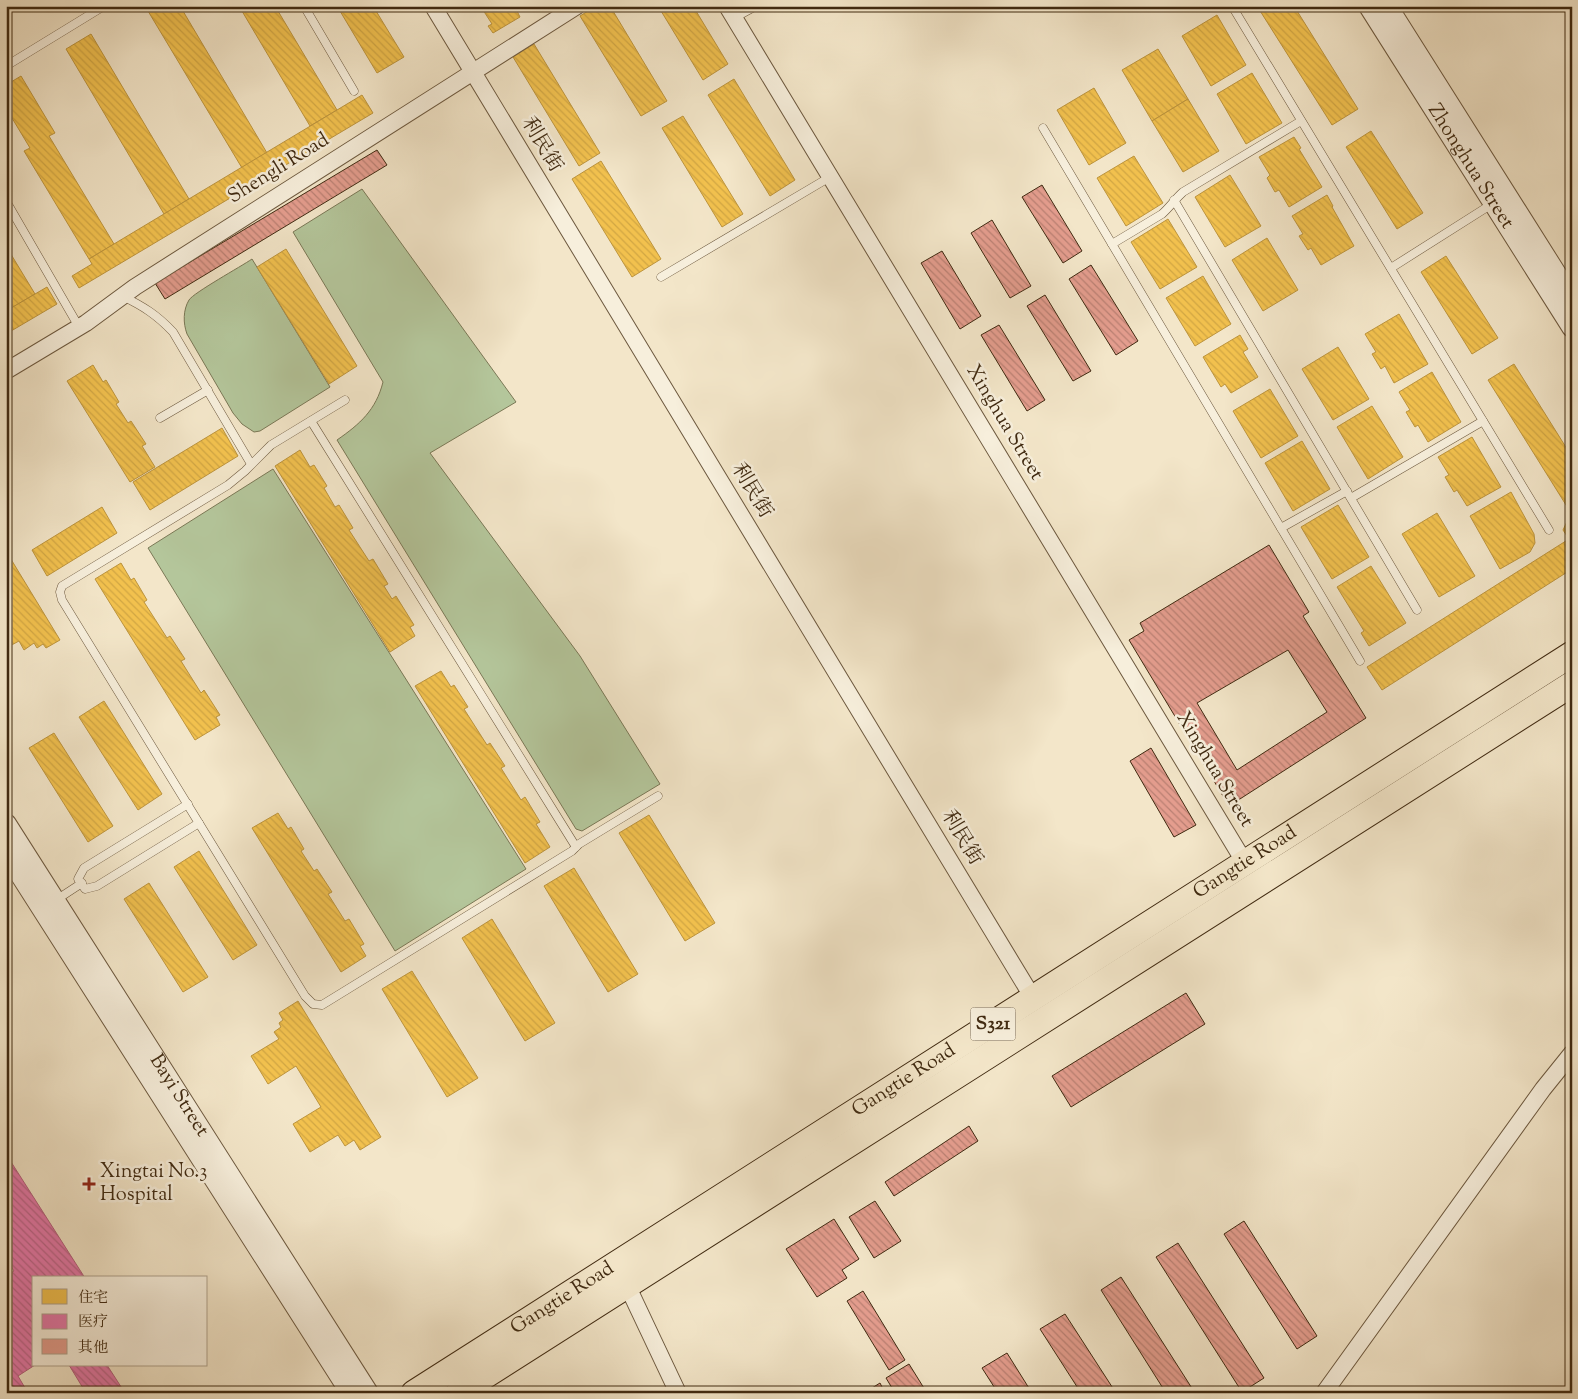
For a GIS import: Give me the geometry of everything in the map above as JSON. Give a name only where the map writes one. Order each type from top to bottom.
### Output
[{"type":"main road","name":"Gangtie Road","points":[[414,1393],[1572,654]]},
{"type":"main road","name":"Gangtie Road","points":[[458,1393],[1572,684]]},
{"type":"street","name":"利民街","points":[[433,6],[1033,998]]},
{"type":"street","name":"Shengli Road","points":[[6,371],[80,327],[134,287],[577,6]]},
{"type":"street","name":"Zhonghua Street","points":[[1369,6],[1572,327]]},
{"type":"street","name":"Zhonghua Street","points":[[1387,6],[1572,299]]},
{"type":"street","name":"Xinghua Street","points":[[731,12],[1245,863]]},
{"type":"street","name":"Bayi Street","points":[[6,824],[368,1393]]},
{"type":"street","name":"Bayi Street","points":[[6,852],[351,1393]]},
{"type":"street","points":[[1324,1393],[1543,1089],[1572,1053]]},
{"type":"street","points":[[628,1285],[678,1393]]},
{"type":"lane","points":[[6,66],[104,6]]},
{"type":"lane","points":[[304,6],[354,91]]},
{"type":"lane","points":[[731,12],[756,6]]},
{"type":"lane","points":[[1232,6],[1549,530]]},
{"type":"lane","points":[[1112,244],[1162,214],[1183,192],[1301,121]]},
{"type":"lane","points":[[1043,128],[1360,660]]},
{"type":"lane","points":[[661,277],[830,177]]},
{"type":"lane","points":[[1174,200],[1417,610]]},
{"type":"lane","points":[[6,201],[80,327]]},
{"type":"lane","points":[[1391,268],[1494,203]]},
{"type":"lane","points":[[122,296],[144,306],[161,319],[173,332],[252,464]]},
{"type":"lane","points":[[160,418],[208,390]]},
{"type":"lane","points":[[346,400],[271,445],[228,485],[62,586],[60,592],[62,600],[305,996],[313,1004],[322,1005],[658,796]]},
{"type":"lane","points":[[311,421],[576,847]]},
{"type":"lane","points":[[1281,528],[1349,495],[1483,421]]},
{"type":"lane","points":[[188,804],[84,868],[78,878],[85,889],[97,886],[199,823]]},
{"type":"lane","points":[[55,900],[82,883]]},
{"type":"green space","points":[[362,189],[516,402],[430,453],[580,656],[660,784],[582,831],[576,829],[337,440],[366,416],[376,401],[383,382],[293,232]]},
{"type":"green space","points":[[252,259],[330,387],[260,431],[254,432],[242,424],[233,413],[187,334],[184,321],[186,308],[192,297]]},
{"type":"green space","points":[[273,469],[526,869],[395,951],[148,548]]},
{"type":"building: 住宅","points":[[145,6],[180,6],[267,153],[242,168]]},
{"type":"building: 住宅","points":[[239,6],[275,6],[337,110],[310,126]]},
{"type":"building: 住宅","points":[[337,6],[373,6],[404,57],[377,73]]},
{"type":"building: 住宅","points":[[477,6],[520,6],[516,9],[520,17],[493,33],[488,26],[492,24],[483,10],[480,11]]},
{"type":"building: 住宅","points":[[596,6],[610,6],[667,101],[641,116],[580,16]]},
{"type":"building: 住宅","points":[[658,6],[693,6],[728,64],[703,80]]},
{"type":"building: 住宅","points":[[1257,6],[1294,6],[1358,109],[1332,125]]},
{"type":"building: 住宅","points":[[1217,15],[1246,65],[1211,86],[1182,36]]},
{"type":"building: 住宅","points":[[91,34],[189,199],[164,214],[66,49]]},
{"type":"building: 住宅","points":[[534,44],[600,153],[579,166],[513,57]]},
{"type":"building: 住宅","points":[[1158,49],[1188,99],[1152,121],[1122,70]]},
{"type":"building: 住宅","points":[[1252,73],[1282,123],[1246,144],[1217,94]]},
{"type":"building: 住宅","points":[[21,76],[55,133],[49,136],[114,244],[89,259],[24,151],[30,148],[6,108],[6,85]]},
{"type":"building: 住宅","points":[[734,79],[795,180],[770,196],[708,95]]},
{"type":"building: 住宅","points":[[1094,88],[1126,143],[1089,165],[1057,110]]},
{"type":"building: 住宅","points":[[362,95],[373,113],[79,288],[72,276],[92,264],[89,259]]},
{"type":"building: 住宅","points":[[1188,99],[1219,151],[1183,172],[1152,121]]},
{"type":"building: 住宅","points":[[683,116],[743,214],[722,227],[662,128]]},
{"type":"building: 住宅","points":[[1371,131],[1423,213],[1397,229],[1346,147]]},
{"type":"building: 住宅","points":[[1294,137],[1301,148],[1299,149],[1322,187],[1289,207],[1279,190],[1275,192],[1267,178],[1270,175],[1259,157]]},
{"type":"building: 住宅","points":[[1134,156],[1163,203],[1126,226],[1097,178]]},
{"type":"building: 住宅","points":[[601,161],[661,259],[632,277],[572,179]]},
{"type":"building: 住宅","points":[[1230,175],[1261,226],[1225,247],[1195,197]]},
{"type":"building: 住宅","points":[[1327,195],[1354,246],[1321,265],[1311,248],[1308,250],[1299,236],[1303,234],[1292,216]]},
{"type":"building: 住宅","points":[[1168,219],[1197,267],[1160,289],[1131,242]]},
{"type":"building: 住宅","points":[[1267,238],[1298,290],[1263,311],[1232,260]]},
{"type":"building: 住宅","points":[[6,246],[35,294],[8,310],[6,307]]},
{"type":"building: 住宅","points":[[286,249],[357,366],[329,384],[257,267]]},
{"type":"building: 住宅","points":[[1446,256],[1498,338],[1472,354],[1421,272]]},
{"type":"building: 住宅","points":[[1203,276],[1231,324],[1195,346],[1166,298]]},
{"type":"building: 住宅","points":[[47,287],[57,304],[6,334],[6,311]]},
{"type":"building: 住宅","points":[[1399,314],[1428,364],[1394,383],[1385,366],[1381,369],[1372,354],[1376,352],[1365,334]]},
{"type":"building: 住宅","points":[[1240,335],[1248,349],[1243,352],[1258,377],[1231,393],[1225,384],[1221,387],[1203,357]]},
{"type":"building: 住宅","points":[[1338,347],[1369,399],[1333,420],[1302,369]]},
{"type":"building: 住宅","points":[[1514,364],[1572,457],[1572,569],[1382,690],[1367,667],[1569,539],[1563,530],[1571,513],[1488,380]]},
{"type":"building: 住宅","points":[[93,365],[103,382],[106,380],[119,402],[116,404],[128,423],[131,421],[146,444],[142,446],[155,467],[130,482],[67,381]]},
{"type":"building: 住宅","points":[[1432,372],[1461,422],[1428,442],[1418,425],[1415,427],[1406,412],[1410,410],[1399,392]]},
{"type":"building: 住宅","points":[[1270,389],[1298,436],[1261,458],[1233,411]]},
{"type":"building: 住宅","points":[[1372,406],[1403,457],[1368,479],[1337,427]]},
{"type":"building: 住宅","points":[[222,428],[238,456],[150,510],[133,482]]},
{"type":"building: 住宅","points":[[1472,437],[1501,487],[1467,506],[1457,490],[1454,492],[1445,477],[1449,475],[1438,457]]},
{"type":"building: 住宅","points":[[1302,441],[1330,489],[1293,511],[1265,463]]},
{"type":"building: 住宅","points":[[300,450],[310,467],[314,465],[327,486],[324,488],[335,507],[339,505],[353,528],[349,530],[369,561],[373,559],[388,584],[384,586],[392,599],[396,596],[414,625],[410,627],[415,636],[390,652],[275,466]]},
{"type":"building: 住宅","points":[[1511,492],[1534,534],[1535,543],[1530,552],[1500,569],[1470,516]]},
{"type":"building: 住宅","points":[[1338,505],[1369,557],[1332,579],[1301,527]]},
{"type":"building: 住宅","points":[[102,507],[117,533],[47,576],[32,550]]},
{"type":"building: 住宅","points":[[1437,513],[1475,576],[1439,597],[1402,534]]},
{"type":"building: 住宅","points":[[6,551],[60,640],[46,648],[43,644],[37,648],[34,643],[24,650],[19,641],[6,648]]},
{"type":"building: 住宅","points":[[121,563],[131,580],[134,578],[147,600],[144,602],[167,638],[170,636],[185,659],[181,661],[201,693],[204,690],[220,715],[216,717],[220,725],[195,740],[95,579]]},
{"type":"building: 住宅","points":[[1371,566],[1406,623],[1369,646],[1361,633],[1364,631],[1337,587]]},
{"type":"building: 住宅","points":[[441,671],[451,687],[454,685],[468,707],[464,709],[487,745],[490,743],[505,766],[501,768],[521,800],[525,797],[540,822],[536,824],[550,847],[525,863],[415,686]]},
{"type":"building: 住宅","points":[[104,701],[162,794],[138,810],[79,717]]},
{"type":"building: 住宅","points":[[54,733],[113,826],[88,842],[29,748]]},
{"type":"building: 住宅","points":[[278,813],[288,829],[291,827],[304,849],[301,851],[314,871],[317,869],[332,892],[328,894],[345,921],[349,919],[364,944],[360,946],[366,956],[341,972],[252,828]]},
{"type":"building: 住宅","points":[[649,815],[715,923],[685,941],[619,833]]},
{"type":"building: 住宅","points":[[199,851],[257,945],[233,960],[174,867]]},
{"type":"building: 住宅","points":[[574,868],[638,974],[608,992],[544,886]]},
{"type":"building: 住宅","points":[[149,883],[208,977],[183,992],[124,899]]},
{"type":"building: 住宅","points":[[492,919],[555,1023],[525,1041],[462,938]]},
{"type":"building: 住宅","points":[[412,971],[478,1078],[447,1097],[382,989]]},
{"type":"building: 住宅","points":[[298,1001],[381,1137],[360,1150],[354,1140],[345,1146],[338,1135],[310,1152],[293,1124],[321,1107],[296,1066],[268,1084],[251,1056],[279,1039],[274,1032],[281,1027],[279,1023],[283,1020],[279,1013]]},
{"type":"building: 医疗","points":[[6,1154],[84,1276],[32,1276],[33,1366],[18,1376],[28,1393],[6,1393],[6,1276],[14,1271],[6,1259]]},
{"type":"building: 医疗","points":[[70,1366],[108,1366],[125,1393],[86,1393]]},
{"type":"building: 其他","points":[[377,150],[387,165],[165,299],[155,283]]},
{"type":"building: 其他","points":[[1042,185],[1082,251],[1063,263],[1022,197]]},
{"type":"building: 其他","points":[[992,220],[1031,286],[1010,298],[971,233]]},
{"type":"building: 其他","points":[[942,251],[981,316],[960,329],[921,263]]},
{"type":"building: 其他","points":[[1091,265],[1138,341],[1116,355],[1069,279]]},
{"type":"building: 其他","points":[[1045,295],[1091,371],[1073,381],[1027,306]]},
{"type":"building: 其他","points":[[999,325],[1045,400],[1027,411],[981,335]]},
{"type":"building: 其他","points":[[1269,545],[1309,612],[1303,616],[1366,718],[1229,806],[1129,640],[1144,631],[1140,623]],"holes":[[[1288,650],[1327,712],[1237,770],[1197,703]]]},
{"type":"building: 其他","points":[[1151,748],[1196,825],[1174,837],[1130,761]]},
{"type":"building: 其他","points":[[1186,993],[1205,1024],[1071,1107],[1052,1076]]},
{"type":"building: 其他","points":[[969,1126],[978,1141],[894,1196],[885,1182]]},
{"type":"building: 其他","points":[[875,1201],[901,1241],[874,1258],[849,1217]]},
{"type":"building: 其他","points":[[834,1219],[859,1259],[842,1270],[847,1278],[817,1297],[786,1249]]},
{"type":"building: 其他","points":[[1244,1221],[1317,1336],[1297,1349],[1224,1234]]},
{"type":"building: 其他","points":[[1178,1243],[1264,1378],[1242,1392],[1156,1257]]},
{"type":"building: 其他","points":[[1121,1277],[1195,1393],[1166,1393],[1101,1290]]},
{"type":"building: 其他","points":[[863,1291],[905,1360],[889,1370],[847,1301]]},
{"type":"building: 其他","points":[[1065,1314],[1116,1393],[1081,1393],[1040,1329]]},
{"type":"building: 其他","points":[[1007,1353],[1032,1393],[998,1393],[982,1368]]},
{"type":"building: 其他","points":[[909,1364],[927,1393],[895,1393],[886,1378]]},
{"type":"building: 其他","points":[[880,1383],[885,1393],[864,1393]]},
{"type":"place","name":"Xingtai No.3 Hospital","points":[[89,1184]]}]
